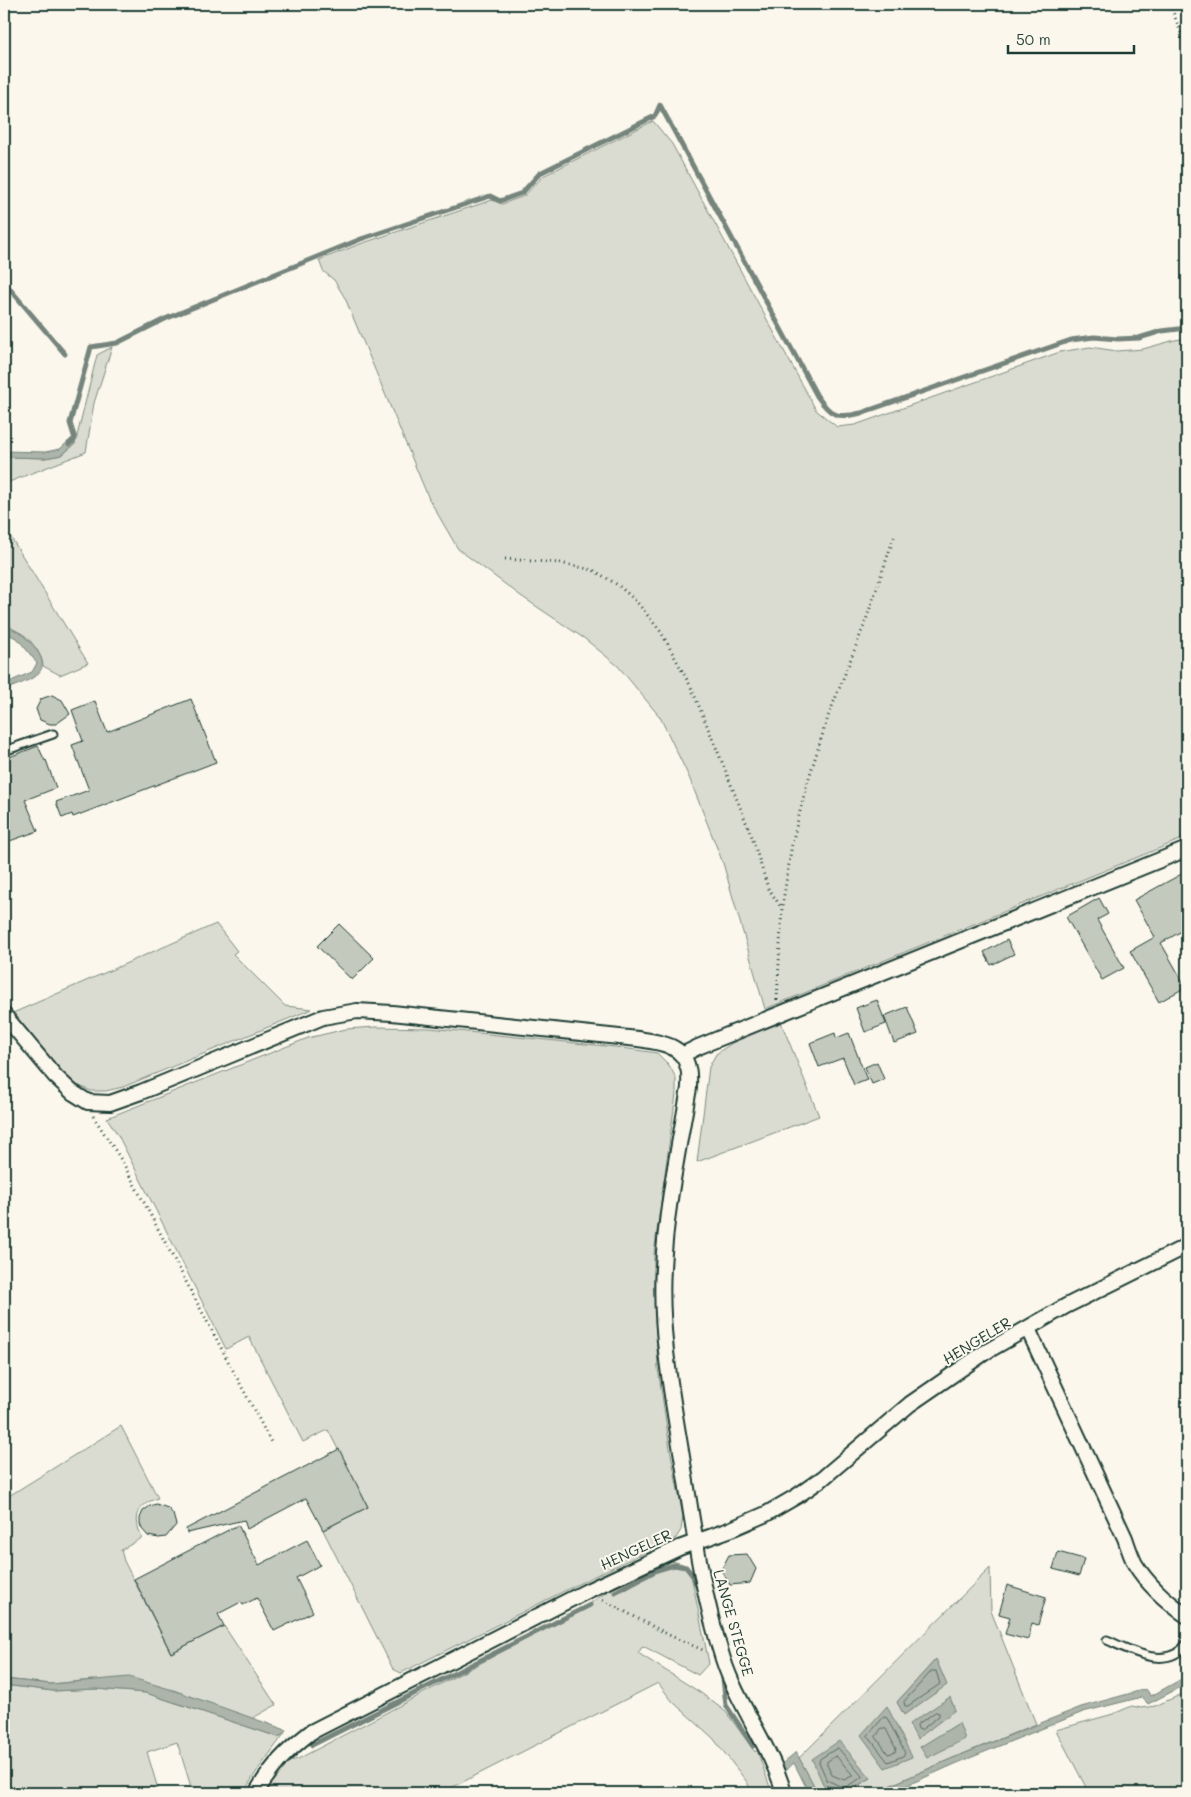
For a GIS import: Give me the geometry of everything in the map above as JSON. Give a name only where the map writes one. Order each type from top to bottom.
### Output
[{"type":"street","points":[[4,1015],[55,1076],[72,1092],[88,1102],[110,1103],[323,1017],[357,1011],[638,1039],[668,1044],[682,1055],[1187,849]]},
{"type":"street","name":"LANGE STEGGE","points":[[682,1055],[688,1068],[689,1088],[662,1269],[669,1369],[694,1542],[706,1600],[730,1681],[774,1764],[784,1793]]},
{"type":"street","name":"HENGELER","points":[[256,1793],[269,1772],[287,1750],[311,1732],[587,1591],[694,1542],[759,1517],[797,1496],[852,1454],[910,1404],[984,1353],[1066,1306],[1187,1246]]},
{"type":"street","name":"HENGELER","points":[[1028,1329],[1125,1538],[1134,1563],[1153,1588],[1187,1616]]},
{"type":"lane","points":[[4,751],[53,734]]},
{"type":"lane","points":[[1107,1640],[1144,1656],[1154,1657],[1163,1657],[1179,1652],[1187,1643]]},
{"type":"path","points":[[1170,4],[1187,49]]},
{"type":"path","points":[[776,1016],[782,908],[792,844],[806,787],[828,717],[865,623],[894,537]]},
{"type":"path","points":[[505,559],[560,563],[593,570],[618,584],[661,632],[691,687],[752,837],[768,888],[782,908]]},
{"type":"path","points":[[88,1102],[92,1114],[122,1161],[271,1442]]},
{"type":"path","points":[[587,1591],[671,1636],[723,1658]]},
{"type":"shaded area","points":[[653,121],[672,144],[816,410],[837,427],[855,425],[1060,352],[1090,347],[1117,351],[1143,349],[1187,338],[1187,837],[765,1009],[723,863],[689,777],[660,717],[618,666],[585,639],[521,596],[458,549],[429,499],[345,298],[334,280],[323,271],[319,260],[360,244],[492,200],[502,204],[524,196],[543,176]]},
{"type":"shaded area","points":[[112,347],[94,403],[86,452],[4,484],[4,460],[7,457],[45,458],[62,455],[75,444],[97,355]]},
{"type":"shaded area","points":[[4,526],[88,663],[60,675],[43,666],[39,653],[30,641],[4,621]]},
{"type":"shaded area","points":[[216,924],[237,951],[233,954],[285,1006],[312,1009],[123,1087],[106,1091],[91,1091],[77,1085],[65,1075],[13,1013]]},
{"type":"shaded area","points":[[781,1022],[819,1116],[697,1162],[709,1067],[716,1054],[732,1043]]},
{"type":"shaded area","points":[[376,1027],[429,1028],[657,1053],[669,1065],[676,1078],[676,1094],[654,1253],[654,1288],[658,1368],[670,1449],[683,1516],[681,1530],[676,1538],[590,1578],[401,1673],[393,1669],[323,1530],[368,1507],[328,1430],[303,1442],[249,1337],[226,1349],[118,1135],[107,1118],[308,1038],[346,1029]]},
{"type":"shaded area","points":[[121,1426],[158,1498],[145,1504],[138,1513],[139,1531],[142,1538],[121,1550],[124,1561],[171,1653],[224,1626],[276,1705],[251,1719],[173,1690],[92,1680],[51,1684],[4,1679],[4,1499]]},
{"type":"shaded area","points":[[672,1561],[683,1564],[690,1570],[709,1663],[698,1675],[643,1646],[638,1653],[701,1693],[726,1712],[755,1752],[757,1750],[772,1793],[752,1793],[747,1782],[713,1738],[673,1702],[658,1683],[441,1793],[263,1793],[286,1762],[298,1759],[576,1613],[608,1591]]},
{"type":"shaded area","points":[[990,1568],[991,1611],[1036,1724],[873,1793],[845,1793],[871,1778],[823,1784],[843,1793],[818,1793],[799,1758]],"holes":[[[936,1659],[904,1715],[897,1702]],[[959,1723],[927,1757],[921,1747]]]},
{"type":"shaded area","points":[[4,1685],[53,1691],[96,1689],[146,1693],[278,1737],[284,1734],[243,1793],[193,1793],[177,1742],[147,1752],[158,1789],[146,1793],[4,1793]]},
{"type":"shaded area","points":[[1187,1692],[1187,1793],[1089,1793],[1056,1730],[1113,1714],[1132,1706],[1141,1708],[1155,1706]]},
{"type":"water","points":[[72,438],[75,444],[62,455],[45,458],[7,457],[4,460],[4,451],[45,452],[60,449]]},
{"type":"water","points":[[4,621],[22,635],[35,649],[41,658],[42,666],[40,672],[34,677],[4,690],[4,684],[32,672],[37,663],[18,639],[4,632]]},
{"type":"water","points":[[936,1659],[947,1685],[904,1715],[897,1702]]},
{"type":"water","points":[[1187,1676],[1187,1684],[1148,1704],[1142,1697],[1083,1712],[955,1764],[890,1793],[873,1793],[953,1758],[1081,1707],[1146,1689],[1151,1696]]},
{"type":"water","points":[[129,1677],[173,1690],[286,1730],[284,1734],[278,1737],[146,1693],[96,1689],[53,1691],[4,1685],[4,1679],[51,1684]]},
{"type":"water","points":[[950,1697],[955,1710],[917,1739],[909,1724]]},
{"type":"water","points":[[887,1706],[912,1757],[885,1768],[861,1735]]},
{"type":"water","points":[[959,1723],[965,1739],[927,1758],[920,1747]]},
{"type":"water","points":[[839,1741],[871,1778],[845,1793],[823,1784],[812,1759]]},
{"type":"water","points":[[796,1752],[818,1793],[809,1793],[794,1763],[785,1771],[782,1764]]},
{"type":"building","points":[[52,695],[62,700],[70,714],[56,724],[40,720],[36,709],[41,699]]},
{"type":"building","points":[[191,699],[216,762],[73,817],[72,814],[62,818],[56,802],[89,790],[72,745],[83,741],[72,710],[95,701],[107,732]]},
{"type":"building","points":[[38,746],[46,760],[56,788],[25,800],[38,831],[4,843],[4,759]]},
{"type":"building","points":[[1187,871],[1187,928],[1161,943],[1186,987],[1159,1002],[1130,951],[1155,937],[1134,900]]},
{"type":"building","points":[[1099,898],[1108,914],[1097,920],[1124,968],[1102,980],[1066,917]]},
{"type":"building","points":[[339,924],[374,958],[352,980],[317,946]]},
{"type":"building","points":[[1007,940],[1014,954],[991,965],[984,952]]},
{"type":"building","points":[[877,1000],[886,1024],[865,1032],[856,1008]]},
{"type":"building","points":[[907,1007],[918,1034],[894,1043],[884,1016]]},
{"type":"building","points":[[835,1033],[836,1038],[849,1033],[867,1080],[854,1085],[843,1058],[819,1067],[810,1043]]},
{"type":"building","points":[[877,1062],[884,1079],[872,1084],[865,1067]]},
{"type":"building","points":[[339,1449],[368,1507],[323,1530],[306,1498],[247,1529],[244,1520],[187,1533],[186,1529]]},
{"type":"building","points":[[156,1504],[168,1508],[173,1514],[176,1525],[166,1537],[148,1536],[140,1524],[143,1511]]},
{"type":"building","points":[[238,1525],[259,1565],[307,1540],[320,1565],[296,1578],[313,1612],[274,1631],[257,1598],[243,1605],[241,1602],[218,1614],[224,1626],[171,1653],[134,1579]]},
{"type":"building","points":[[1058,1552],[1084,1559],[1079,1576],[1053,1569]]},
{"type":"building","points":[[747,1554],[756,1569],[750,1583],[730,1585],[721,1570],[729,1555]]},
{"type":"building","points":[[1007,1585],[1046,1597],[1038,1625],[1032,1623],[1028,1640],[1005,1634],[1010,1617],[999,1614]]},
{"type":"waterway","points":[[69,444],[75,439],[70,423],[91,347],[117,343],[165,319],[361,239],[490,196],[500,201],[522,193],[540,173],[655,116],[660,105],[817,396],[826,408],[835,414],[846,416],[861,413],[1071,340],[1094,337],[1139,338],[1162,331],[1187,328]]},
{"type":"waterway","points":[[4,282],[65,354]]},
{"type":"waterway","points":[[615,1592],[657,1570],[674,1565],[686,1567],[693,1576],[698,1589]]},
{"type":"waterway","points":[[312,1745],[590,1605]]},
{"type":"waterway","points":[[722,1670],[726,1705],[753,1746]]}]
